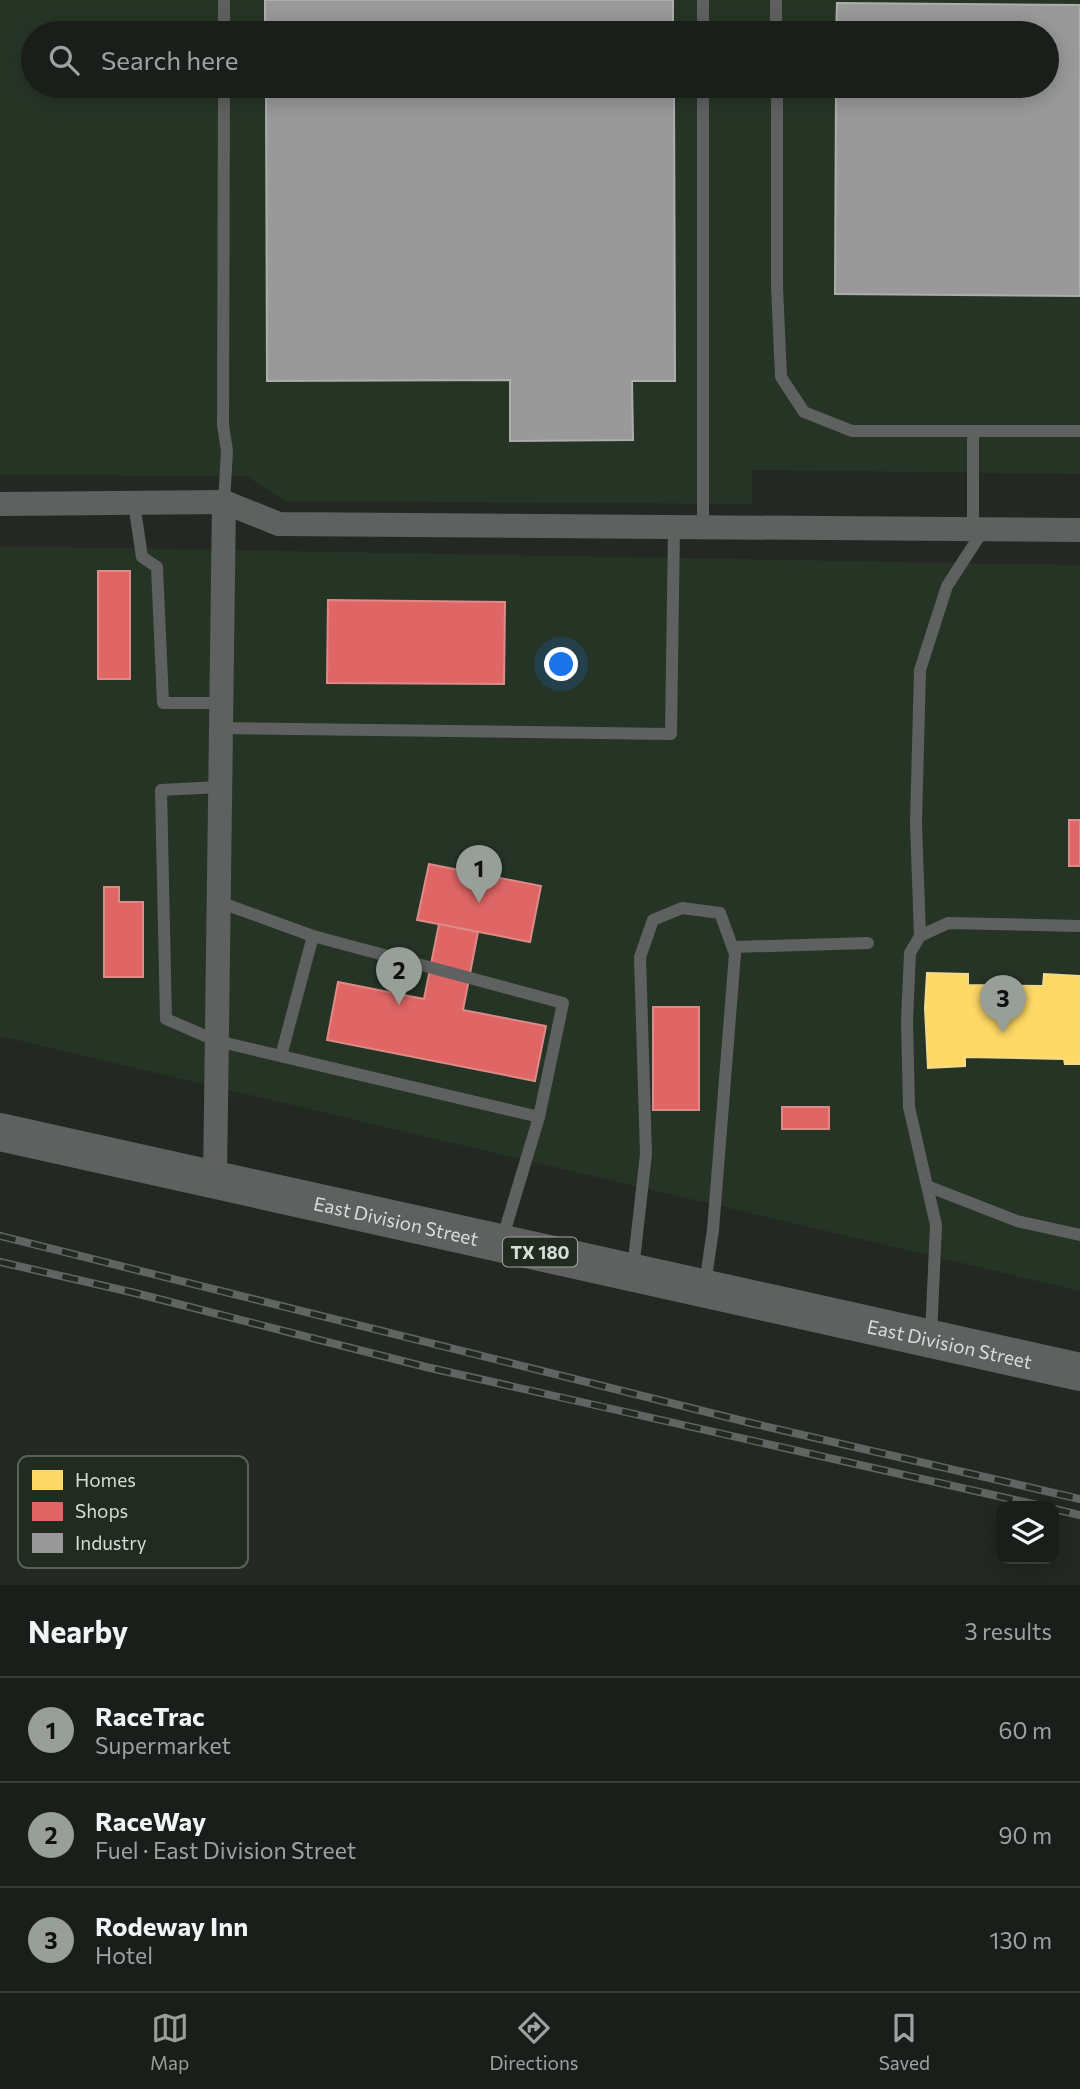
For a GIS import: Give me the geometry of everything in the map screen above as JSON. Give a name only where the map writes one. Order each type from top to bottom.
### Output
[{"type":"main road","name":"East Division Street","points":[[0,1132],[1080,1372]]},
{"type":"street","points":[[215,1180],[224,502]]},
{"type":"street","points":[[0,504],[224,502],[279,524],[1080,530]]},
{"type":"lane","points":[[224,21],[225,0]]},
{"type":"lane","points":[[703,0],[703,21]]},
{"type":"lane","points":[[776,0],[776,21]]},
{"type":"lane","points":[[224,98],[223,425],[227,451],[224,502]]},
{"type":"lane","points":[[703,98],[703,527]]},
{"type":"lane","points":[[777,98],[777,286],[781,377],[804,412],[852,431],[1080,431]]},
{"type":"lane","points":[[931,1339],[936,1225],[909,1107],[906,1021],[910,953],[920,936],[916,823],[920,670],[947,586],[979,529],[973,431]]},
{"type":"lane","points":[[134,503],[142,556],[157,567],[163,703],[222,703]]},
{"type":"lane","points":[[221,728],[671,734],[674,527]]},
{"type":"lane","points":[[220,787],[161,790],[166,1019],[217,1041],[539,1117]]},
{"type":"lane","points":[[219,902],[313,936],[563,1003],[539,1117],[501,1243]]},
{"type":"lane","points":[[633,1272],[646,1154],[640,957],[653,920],[682,908],[720,913],[735,954],[714,1216],[705,1289]]},
{"type":"lane","points":[[920,936],[948,923],[1080,926]]},
{"type":"lane","points":[[281,1056],[313,936]]},
{"type":"lane","points":[[733,947],[868,943]]},
{"type":"lane","points":[[928,1186],[1017,1221],[1080,1235]]},
{"type":"shaded area","points":[[0,0],[1080,0],[1080,474],[752,470],[752,504],[285,501],[246,476],[0,475]]},
{"type":"shaded area","points":[[0,546],[1080,565],[1080,1291],[0,1036]]},
{"type":"building: Homes","points":[[927,973],[968,974],[968,985],[1043,986],[1044,974],[1080,976],[1080,1064],[1065,1064],[1064,1059],[965,1057],[965,1066],[928,1068],[925,1008]]},
{"type":"building: Shops","points":[[98,571],[130,571],[130,679],[98,679]]},
{"type":"building: Shops","points":[[328,600],[505,602],[504,684],[327,683]]},
{"type":"building: Shops","points":[[1069,820],[1080,820],[1080,866],[1069,866]]},
{"type":"building: Shops","points":[[429,864],[541,886],[530,942],[417,920]]},
{"type":"building: Shops","points":[[104,887],[119,887],[119,902],[143,902],[143,977],[104,977]]},
{"type":"building: Shops","points":[[439,924],[478,932],[463,1010],[546,1026],[535,1081],[327,1040],[338,982],[424,999]]},
{"type":"building: Shops","points":[[653,1007],[699,1007],[699,1110],[653,1110]]},
{"type":"building: Shops","points":[[782,1107],[829,1107],[829,1129],[782,1129]]},
{"type":"building: Industry","points":[[265,0],[673,0],[673,21],[265,21]]},
{"type":"building: Industry","points":[[837,3],[1080,5],[1080,296],[835,294],[836,98],[1059,98],[1059,21],[836,21]]},
{"type":"building: Industry","points":[[266,98],[674,98],[675,381],[632,381],[633,440],[510,441],[510,380],[267,381]]},
{"type":"railway","points":[[0,1236],[751,1423],[1080,1499]]},
{"type":"railway","points":[[0,1262],[135,1293],[426,1367],[1020,1501]]},
{"type":"railway","points":[[1059,1510],[1080,1515]]},
{"type":"place","name":"RaceTrac","points":[[479,903]]},
{"type":"place","name":"RaceWay","points":[[399,1005]]},
{"type":"place","name":"Rodeway Inn","points":[[1003,1033]]}]
